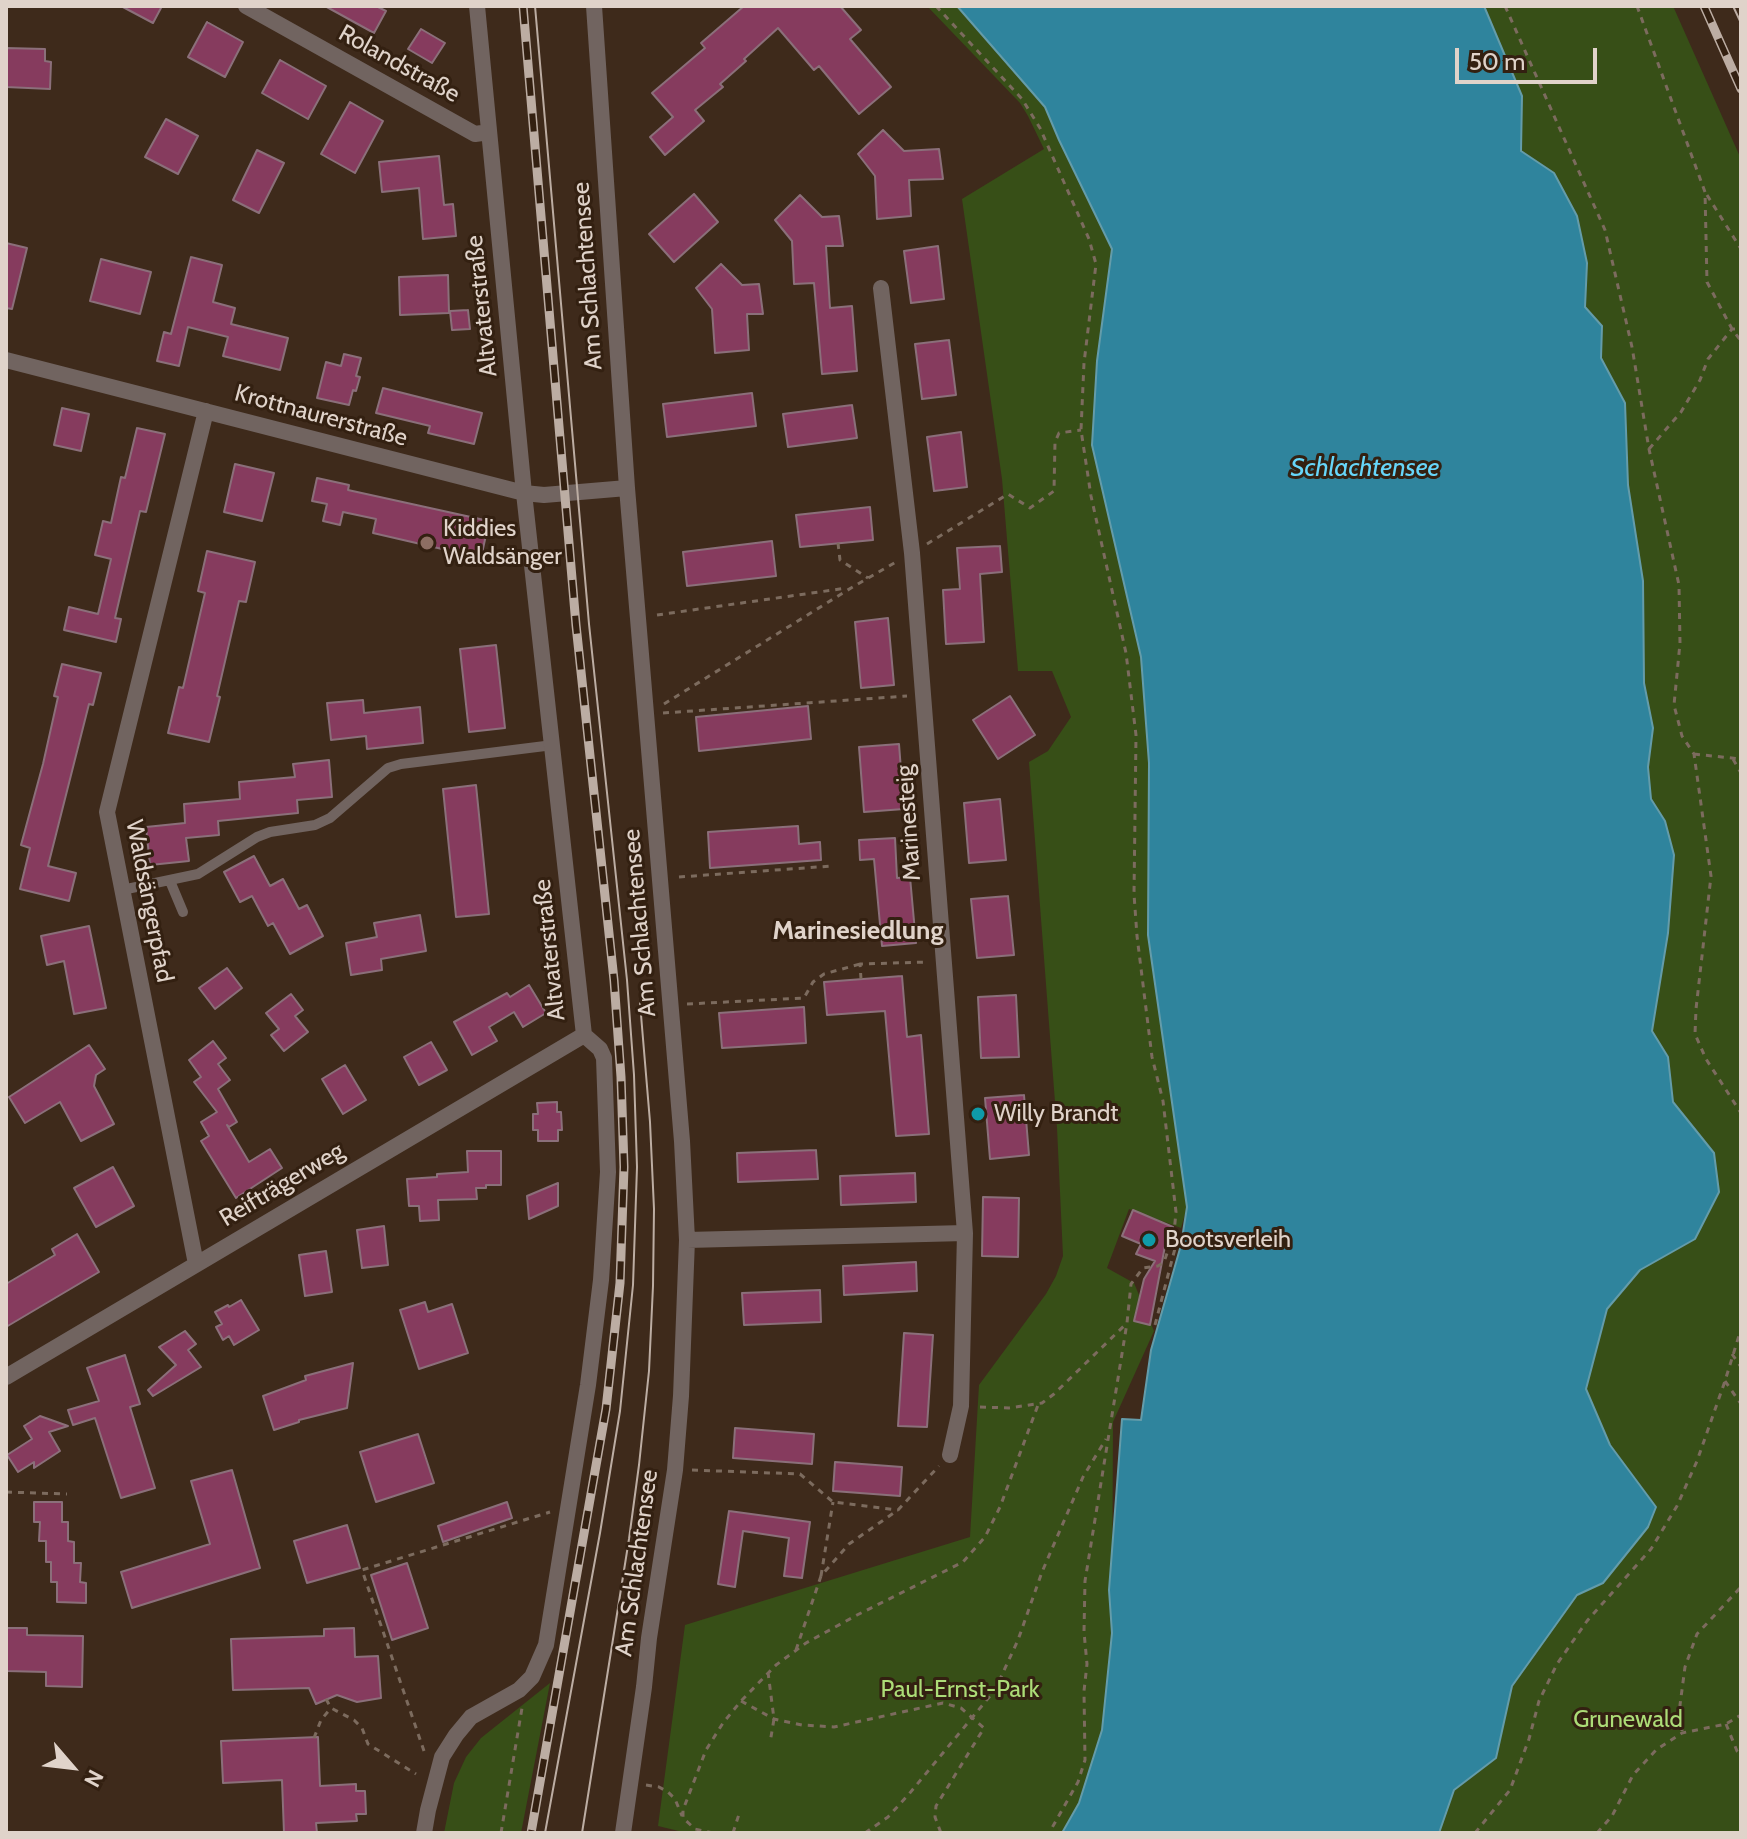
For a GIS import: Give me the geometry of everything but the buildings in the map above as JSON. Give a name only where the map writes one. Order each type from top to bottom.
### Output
[{"type":"street","name":"Rolandstraße","points":[[246,6],[475,134],[489,132]]},
{"type":"street","name":"Altvaterstraße","points":[[424,1833],[442,1757],[456,1735],[471,1717],[519,1690],[532,1677],[546,1645],[588,1385],[601,1280],[608,1172],[604,1058],[600,1049],[584,1035],[524,493],[477,6]]},
{"type":"street","name":"Am Schlachtensee","points":[[594,6],[627,488],[682,1141],[687,1240],[675,1470],[623,1833]]},
{"type":"street","name":"Marinesteig","points":[[881,288],[912,553],[965,1233],[961,1406],[950,1455]]},
{"type":"street","name":"Krottnaurerstraße","points":[[6,360],[524,493],[544,495],[627,488]]},
{"type":"street","name":"Waldsängerpfad","points":[[196,1264],[107,812],[206,411]]},
{"type":"street","name":"Reifträgerweg","points":[[6,1377],[584,1035]]},
{"type":"street","points":[[687,1240],[965,1233]]},
{"type":"lane","points":[[122,890],[198,874],[257,837],[315,825],[330,818],[388,768],[553,745]]},
{"type":"lane","points":[[170,881],[183,912]]},
{"type":"path","points":[[936,6],[1022,99],[1040,128],[1089,239],[1096,264],[1084,363],[1081,430],[1091,496],[1126,653],[1136,735],[1134,894],[1137,936],[1152,1057],[1163,1101],[1176,1212],[1174,1233],[1164,1262],[1143,1268],[1131,1284],[1085,1581],[1085,1760],[1078,1782],[1049,1833]]},
{"type":"path","points":[[1505,6],[1605,230],[1632,347],[1649,449],[1679,585],[1680,643],[1674,705],[1682,736],[1694,754],[1711,876],[1695,1034],[1706,1059],[1741,1113]]},
{"type":"path","points":[[1637,6],[1705,192],[1741,249]]},
{"type":"path","points":[[1705,192],[1707,282],[1741,341]]},
{"type":"path","points":[[1649,449],[1681,412],[1700,380],[1708,359],[1732,329]]},
{"type":"path","points":[[1732,329],[1741,329]]},
{"type":"path","points":[[647,714],[1008,494],[1030,508],[1054,491],[1055,442],[1059,433],[1081,430]]},
{"type":"path","points":[[838,543],[840,560],[868,578]]},
{"type":"path","points":[[637,618],[851,588]]},
{"type":"path","points":[[647,714],[923,695]]},
{"type":"path","points":[[1694,754],[1741,759]]},
{"type":"path","points":[[1733,759],[1741,773]]},
{"type":"path","points":[[659,879],[832,866]]},
{"type":"path","points":[[671,1005],[804,998],[813,982],[824,974],[860,964],[944,962]]},
{"type":"path","points":[[860,964],[861,979]]},
{"type":"path","points":[[1155,1325],[1179,1233]]},
{"type":"path","points":[[961,1406],[1009,1408],[1038,1405],[1054,1394],[1127,1323]]},
{"type":"path","points":[[1475,1833],[1510,1790],[1539,1701],[1557,1664],[1587,1621],[1651,1549],[1677,1506],[1697,1461],[1741,1329]]},
{"type":"path","points":[[1732,1354],[1741,1367]]},
{"type":"path","points":[[1725,1381],[1741,1404]]},
{"type":"path","points":[[683,1818],[683,1810],[706,1750],[723,1723],[768,1672],[796,1651],[857,1615],[963,1562],[985,1537],[1000,1507],[1038,1405]]},
{"type":"path","points":[[865,1833],[888,1817],[909,1794],[995,1690],[1083,1477],[1108,1436]]},
{"type":"path","points":[[821,1576],[849,1544],[898,1510],[950,1455]]},
{"type":"path","points":[[675,1470],[800,1474],[833,1502],[898,1510]]},
{"type":"path","points":[[6,1492],[67,1494]]},
{"type":"path","points":[[796,1651],[821,1576],[833,1502]]},
{"type":"path","points":[[424,1751],[362,1570],[556,1510]]},
{"type":"path","points":[[1682,1733],[1680,1705],[1685,1667],[1697,1634],[1741,1587]]},
{"type":"path","points":[[768,1672],[774,1719],[770,1743]]},
{"type":"path","points":[[326,1699],[331,1708],[362,1728],[368,1744],[416,1774]]},
{"type":"path","points":[[501,1833],[524,1700]]},
{"type":"path","points":[[741,1701],[774,1719],[834,1727],[943,1703],[961,1708],[984,1728],[936,1806],[935,1817],[941,1833]]},
{"type":"path","points":[[314,1738],[321,1720],[331,1708]]},
{"type":"path","points":[[1597,1833],[1612,1816],[1633,1775],[1656,1750],[1682,1733],[1726,1724],[1741,1715]]},
{"type":"path","points":[[1726,1724],[1741,1755]]},
{"type":"path","points":[[659,1787],[675,1799],[683,1818],[695,1829],[713,1833]]},
{"type":"path","points":[[733,1833],[740,1811]]},
{"type":"green space","name":"Paul-Ernst-Park","points":[[927,6],[957,6],[1045,107],[1112,249],[1097,361],[1092,444],[1141,657],[1149,763],[1148,935],[1187,1207],[1181,1228],[1129,1209],[1107,1268],[1134,1283],[1154,1331],[1113,1422],[1112,1633],[1102,1730],[1079,1803],[1062,1833],[687,1833],[658,1826],[685,1625],[970,1537],[979,1385],[1046,1294],[1063,1256],[1057,1128],[1029,762],[1048,751],[1071,717],[1052,671],[1018,671],[1002,479],[962,199],[1044,149],[1020,103]]},
{"type":"green space","name":"Grunewald","points":[[1484,6],[1673,6],[1741,159],[1741,1833],[1439,1833],[1454,1790],[1496,1758],[1512,1686],[1577,1595],[1603,1583],[1648,1527],[1656,1507],[1610,1445],[1586,1389],[1607,1309],[1640,1270],[1695,1239],[1714,1153],[1673,1102],[1668,1057],[1651,1031],[1668,933],[1665,821],[1651,799],[1648,767],[1653,728],[1644,683],[1643,581],[1628,485],[1625,403],[1601,358],[1602,326],[1585,307],[1587,263],[1554,173],[1521,151],[1522,96]]},
{"type":"green space","points":[[550,1683],[521,1833],[444,1833],[454,1783],[466,1757],[481,1738]]},
{"type":"water","name":"Schlachtensee","points":[[957,6],[1484,6],[1522,96],[1521,151],[1554,173],[1577,216],[1587,263],[1585,307],[1602,326],[1601,358],[1625,403],[1628,485],[1643,581],[1644,683],[1653,728],[1648,767],[1651,799],[1665,821],[1674,855],[1668,933],[1652,1031],[1668,1057],[1673,1102],[1714,1153],[1719,1192],[1695,1239],[1640,1270],[1607,1309],[1586,1389],[1610,1445],[1656,1507],[1648,1527],[1603,1583],[1577,1595],[1512,1686],[1496,1758],[1454,1790],[1439,1833],[1062,1833],[1079,1803],[1102,1730],[1112,1633],[1109,1590],[1122,1419],[1141,1420],[1151,1350],[1181,1245],[1187,1207],[1148,935],[1149,763],[1141,657],[1092,445],[1097,361],[1112,249],[1045,107]]},
{"type":"tram line","points":[[535,6],[589,624],[627,980],[637,1167],[633,1285],[620,1411],[545,1833]]},
{"type":"tram line","points":[[1733,6],[1741,23]]},
{"type":"tram line","points":[[582,1833],[629,1539],[649,1371],[654,1209],[640,1003]]},
{"type":"railway","points":[[523,6],[576,625],[614,980],[624,1167],[620,1283],[606,1409],[531,1833]]},
{"type":"railway","points":[[1704,6],[1741,89]]},
{"type":"place","name":"Kiddies Waldsänger","points":[[427,543]]},
{"type":"place","name":"Willy Brandt","points":[[978,1114]]},
{"type":"place","name":"Bootsverleih","points":[[1149,1240]]},
{"type":"district","name":"Marinesiedlung","points":[[858,931]]}]
